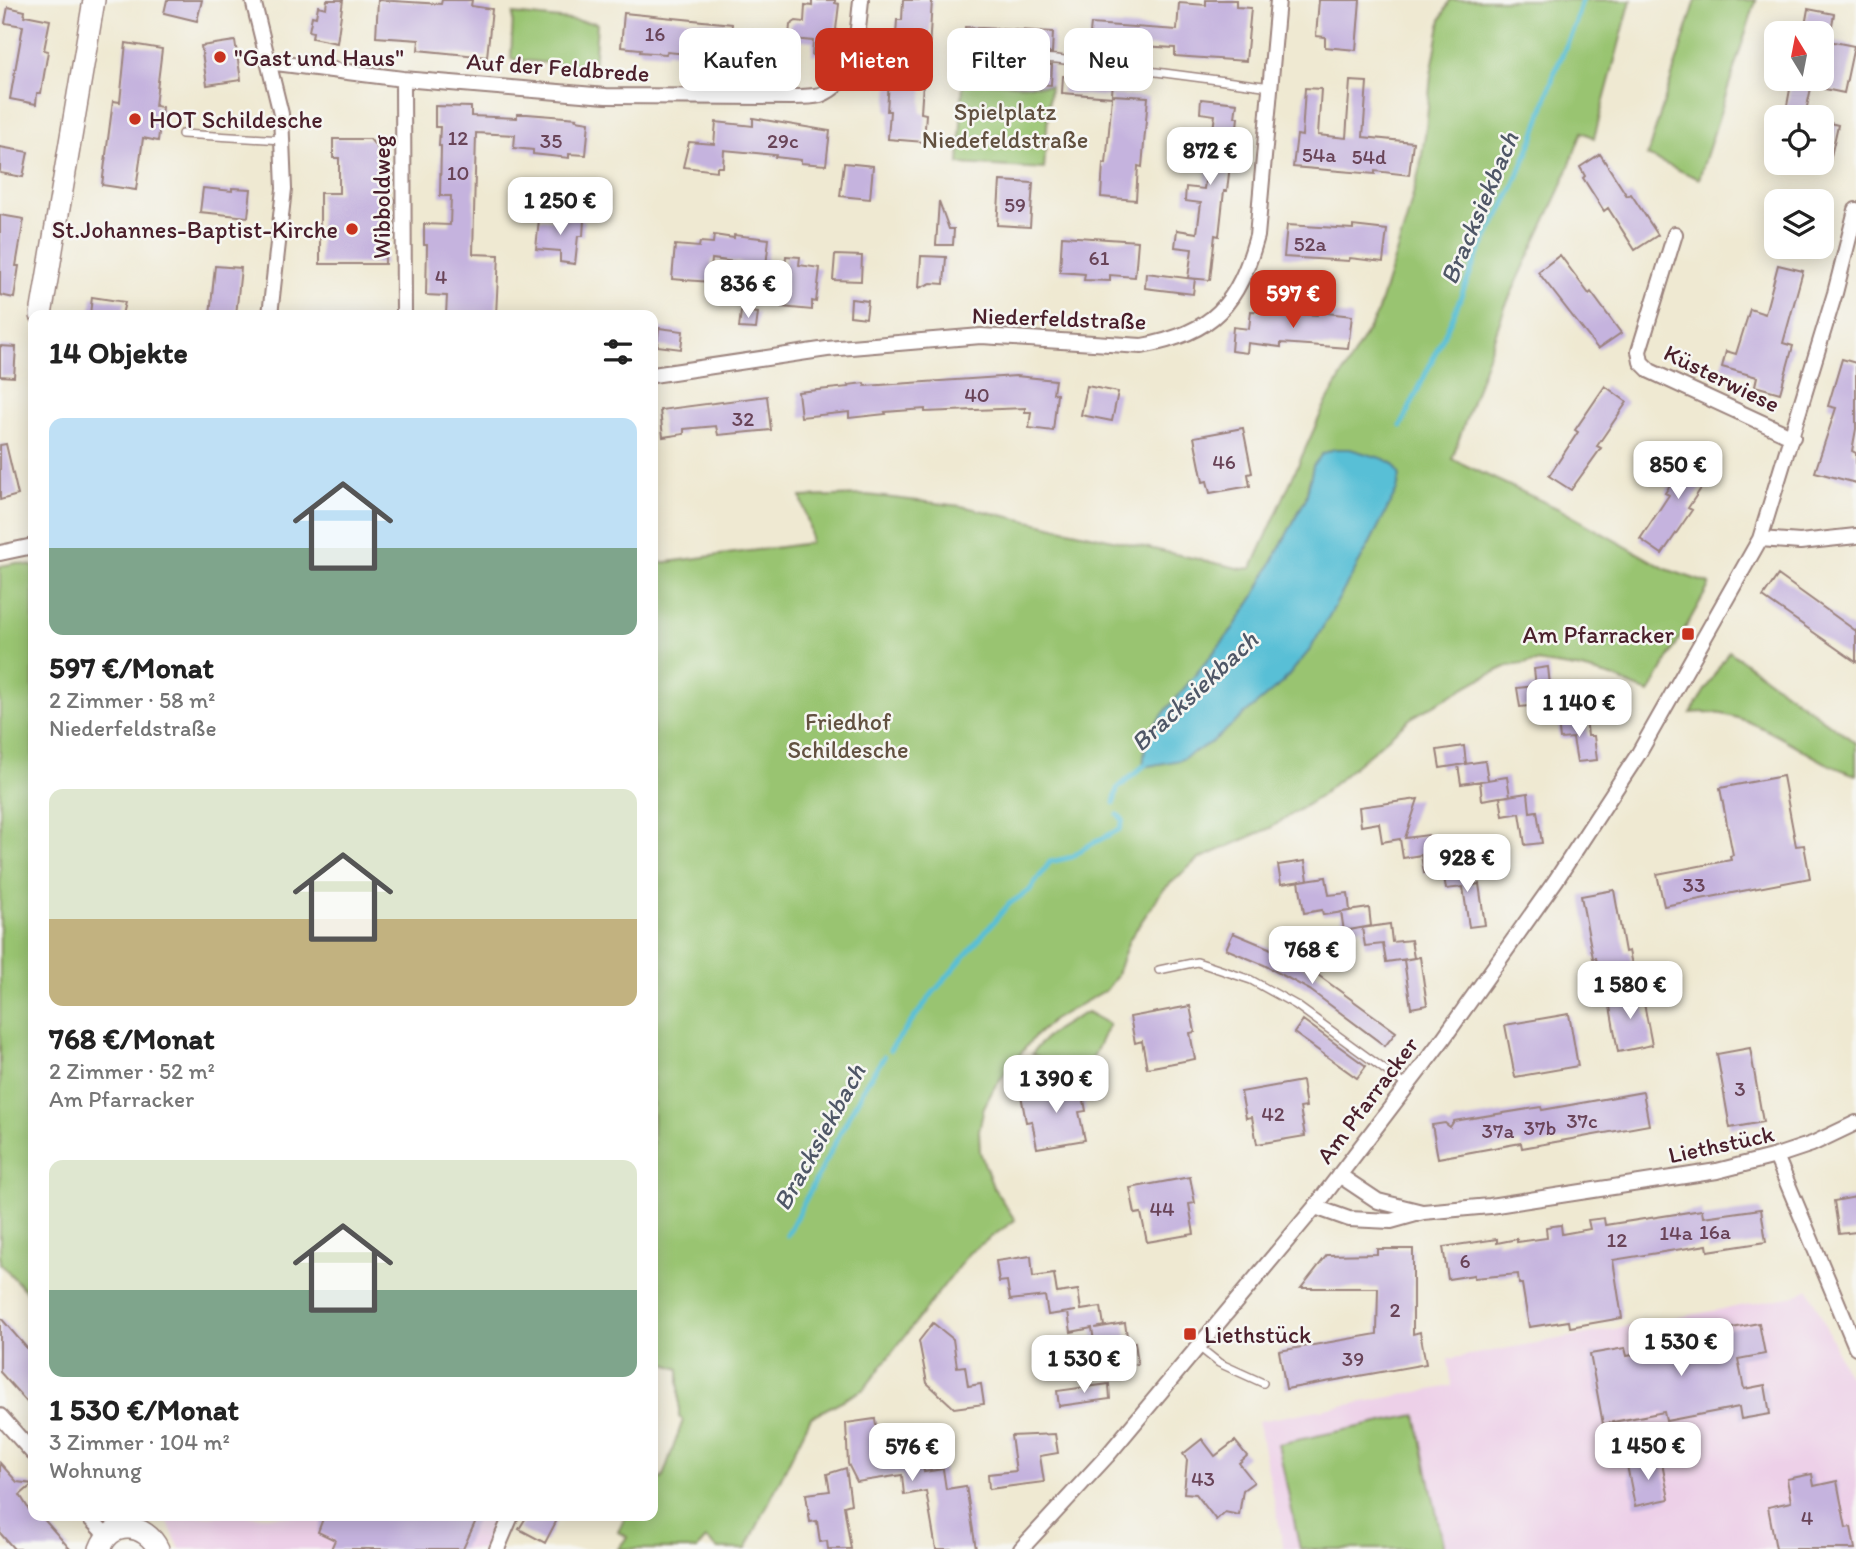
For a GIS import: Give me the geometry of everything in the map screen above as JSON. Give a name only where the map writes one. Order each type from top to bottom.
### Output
[{"type":"main road","points":[[42,310],[94,0]]},
{"type":"main road","points":[[104,1542],[122,1528],[140,1522],[158,1549]]},
{"type":"street","points":[[253,0],[281,114],[284,189],[271,310]]},
{"type":"street","name":"Auf der Feldbrede","points":[[268,62],[403,79],[606,96],[819,95],[836,85],[850,68],[861,0]]},
{"type":"street","name":"Niederfeldstraße","points":[[658,373],[827,349],[940,339],[981,336],[1142,346],[1191,333],[1211,320],[1231,300],[1248,270],[1257,236],[1278,0]]},
{"type":"street","name":"Wibboldweg","points":[[403,79],[404,310]]},
{"type":"street","name":"Am Pfarracker","points":[[1021,1549],[1108,1456],[1315,1207],[1408,1086],[1556,880],[1639,753],[1760,539],[1793,437],[1856,210]]},
{"type":"street","name":"Küsterwiese","points":[[1675,234],[1639,351],[1641,362],[1650,371],[1793,437]]},
{"type":"street","points":[[1760,539],[1800,542],[1856,536]]},
{"type":"street","points":[[0,553],[28,547]]},
{"type":"street","name":"Liethstück","points":[[1315,1207],[1349,1219],[1391,1221],[1423,1212],[1490,1206],[1717,1171],[1776,1157],[1812,1144],[1856,1123]]},
{"type":"street","points":[[1776,1157],[1856,1347]]},
{"type":"street","name":"Liethstück","points":[[1339,1175],[1378,1201],[1423,1212]]},
{"type":"street","points":[[0,1416],[28,1447]]},
{"type":"street","points":[[91,1521],[104,1542]]},
{"type":"street","points":[[498,1549],[509,1521]]},
{"type":"lane","points":[[1050,59],[1271,87]]},
{"type":"lane","points":[[182,134],[282,140]]},
{"type":"lane","points":[[1159,970],[1198,962],[1251,979],[1297,1005],[1408,1086]]},
{"type":"lane","points":[[1199,1347],[1219,1363],[1263,1383]]},
{"type":"shaded area","points":[[1809,1289],[1846,1372],[1856,1386],[1856,1549],[1284,1549],[1258,1421],[1452,1386],[1448,1359],[1795,1296]]},
{"type":"shaded area","points":[[167,1521],[495,1521],[482,1549],[180,1549]]},
{"type":"green space","name":"Friedhof Schildesche","points":[[1450,0],[1631,0],[1594,138],[1582,132],[1560,190],[1505,307],[1452,459],[1559,509],[1666,569],[1710,584],[1649,693],[1612,677],[1582,669],[1536,662],[1508,666],[1411,718],[1319,797],[1270,828],[1197,860],[1162,891],[1129,940],[1116,977],[1106,990],[1053,1020],[1033,1038],[995,1086],[984,1107],[979,1131],[980,1152],[993,1187],[1015,1220],[969,1253],[864,1389],[811,1417],[746,1549],[718,1549],[706,1539],[697,1549],[618,1549],[627,1537],[618,1532],[623,1521],[658,1521],[658,1478],[662,1479],[683,1420],[679,1417],[679,1369],[658,1361],[658,563],[810,543],[810,530],[801,497],[867,495],[961,506],[1242,569],[1252,568],[1324,407],[1376,316],[1406,222],[1420,167],[1441,19]],"holes":[[[1309,481],[1381,520],[1369,545],[1232,630],[1254,597],[1306,498]]]},
{"type":"green space","points":[[1696,0],[1756,0],[1699,179],[1647,156]]},
{"type":"green space","points":[[513,14],[597,23],[594,68],[511,59]]},
{"type":"green space","name":"Spielplatz Niedefeldstraße","points":[[963,91],[1050,91],[1044,169],[959,164]]},
{"type":"green space","points":[[16,563],[28,565],[28,1294],[0,1263],[0,566]]},
{"type":"green space","points":[[1729,651],[1856,743],[1856,775],[1829,765],[1744,720],[1709,712],[1691,713]]},
{"type":"green space","points":[[1087,1012],[1109,1024],[1084,1076],[1032,1054],[1050,1034]]},
{"type":"green space","points":[[1416,1415],[1444,1549],[1300,1549],[1278,1444]]},
{"type":"water","points":[[1334,449],[1350,449],[1384,459],[1394,464],[1400,476],[1397,490],[1369,545],[1310,650],[1283,682],[1212,742],[1180,760],[1143,767],[1146,740],[1155,724],[1232,630],[1254,597],[1306,498],[1313,466],[1322,454]]},
{"type":"building","points":[[167,0],[202,0],[197,21],[164,13]]},
{"type":"building","points":[[327,0],[343,0],[337,43],[312,38],[313,32],[309,31],[312,16],[316,17],[318,6],[326,8]]},
{"type":"building","points":[[378,0],[441,4],[442,0],[472,0],[471,6],[492,9],[487,57],[418,50],[419,40],[376,37]]},
{"type":"building","points":[[812,0],[835,0],[835,3],[839,4],[836,28],[815,28],[815,55],[812,55],[813,41],[801,40],[801,28],[790,28],[796,21],[804,22],[805,5],[812,6]]},
{"type":"building","points":[[903,0],[932,0],[930,28],[896,28],[897,20],[902,20]]},
{"type":"building","points":[[1206,0],[1236,0],[1236,7],[1251,8],[1246,61],[1175,56],[1175,48],[1153,47],[1153,28],[1177,30],[1179,3],[1206,5]]},
{"type":"building","points":[[1319,0],[1360,0],[1356,50],[1325,47],[1325,37],[1316,36]]},
{"type":"building","points":[[8,7],[25,11],[24,18],[25,15],[50,20],[44,50],[48,51],[41,93],[37,93],[36,104],[10,99],[23,26],[5,23]]},
{"type":"building","points":[[1808,9],[1834,14],[1833,21],[1806,21]]},
{"type":"building","points":[[624,13],[732,24],[732,28],[679,28],[679,53],[640,52],[641,49],[621,47]]},
{"type":"building","points":[[1091,24],[1148,28],[1091,28]]},
{"type":"building","points":[[1050,32],[1053,32],[1050,53]]},
{"type":"building","name":"\"Gast und Haus\"","points":[[235,41],[241,80],[207,85],[201,46]]},
{"type":"building","points":[[1834,42],[1854,46],[1844,93],[1834,91]]},
{"type":"building","points":[[126,43],[162,49],[155,106],[162,107],[158,141],[143,138],[136,190],[102,185],[113,101],[120,102]]},
{"type":"building","points":[[1063,76],[1064,91],[1112,91],[1112,95],[1148,97],[1142,167],[1138,166],[1136,200],[1101,197],[1112,97],[1062,93]]},
{"type":"building","points":[[1350,81],[1367,82],[1363,137],[1413,142],[1409,175],[1293,167],[1297,135],[1302,136],[1305,88],[1321,89],[1318,135],[1346,138]]},
{"type":"building","points":[[888,91],[922,91],[921,113],[926,114],[924,142],[888,139],[890,111],[887,111]]},
{"type":"building","points":[[1790,91],[1810,91],[1807,105],[1787,105]]},
{"type":"building","points":[[1201,99],[1237,103],[1235,117],[1238,117],[1227,191],[1224,191],[1219,236],[1215,235],[1210,280],[1188,278],[1192,249],[1175,247],[1177,230],[1197,233],[1201,203],[1185,201],[1186,187],[1204,189],[1208,159],[1191,157],[1193,142],[1211,144],[1215,115],[1200,113]]},
{"type":"building","points":[[435,106],[471,107],[471,116],[517,118],[517,114],[527,114],[577,118],[576,120],[589,122],[586,155],[569,154],[569,158],[533,154],[533,150],[514,148],[515,135],[476,133],[473,254],[499,255],[496,310],[446,310],[447,296],[426,295],[427,245],[424,245],[424,224],[450,225],[451,196],[440,196],[440,127],[435,127]]},
{"type":"building","points":[[753,118],[830,131],[826,165],[801,163],[801,160],[775,157],[776,155],[724,150],[723,167],[717,167],[717,171],[683,167],[689,142],[714,144],[716,122],[753,126]]},
{"type":"building","points":[[1834,124],[1838,125],[1834,143]]},
{"type":"building","name":"St.Johannes-Baptist-Kirche","points":[[333,139],[370,139],[384,156],[385,264],[320,264],[320,193],[339,193],[339,158],[333,158]]},
{"type":"building","points":[[0,147],[28,152],[23,177],[0,173]]},
{"type":"building","points":[[1600,154],[1627,196],[1631,194],[1658,235],[1635,250],[1608,208],[1604,211],[1583,178],[1585,176],[1580,167]]},
{"type":"building","points":[[844,163],[873,166],[870,199],[840,196]]},
{"type":"building","points":[[1000,181],[1033,183],[1030,227],[997,225]]},
{"type":"building","points":[[203,188],[232,191],[232,188],[251,189],[248,217],[200,212]]},
{"type":"building","points":[[939,201],[949,229],[954,229],[953,245],[936,245]]},
{"type":"building","points":[[0,215],[24,219],[14,298],[0,295]]},
{"type":"building","points":[[563,218],[584,220],[583,236],[578,236],[575,264],[560,262],[560,251],[536,249],[539,219],[563,221]]},
{"type":"building","points":[[1287,225],[1353,229],[1353,226],[1387,230],[1383,262],[1350,258],[1349,261],[1284,257]]},
{"type":"building","points":[[714,235],[769,239],[766,266],[712,259],[710,282],[672,279],[675,245],[699,247],[700,242],[713,243]]},
{"type":"building","points":[[1062,236],[1138,241],[1135,277],[1110,275],[1110,281],[1084,280],[1085,274],[1060,272]]},
{"type":"building","points":[[835,255],[862,256],[861,281],[833,280]]},
{"type":"building","points":[[1560,255],[1621,333],[1598,349],[1538,272]]},
{"type":"building","points":[[786,256],[800,257],[799,265],[820,268],[816,302],[812,301],[812,310],[781,307]]},
{"type":"building","points":[[921,256],[946,257],[944,284],[931,283],[919,288]]},
{"type":"building","points":[[1778,265],[1803,271],[1783,343],[1793,346],[1780,393],[1755,386],[1757,377],[1722,367],[1726,351],[1736,354],[1750,309],[1765,314]]},
{"type":"building","points":[[215,266],[241,268],[237,310],[211,310]]},
{"type":"building","points":[[1146,273],[1195,279],[1193,294],[1145,288]]},
{"type":"building","points":[[92,297],[125,302],[123,310],[91,310]]},
{"type":"building","points":[[851,299],[868,301],[866,318],[850,316]]},
{"type":"building","points":[[741,311],[758,313],[756,329],[739,328]]},
{"type":"building","points":[[1251,311],[1317,315],[1318,312],[1352,316],[1348,348],[1281,343],[1281,347],[1248,343],[1247,353],[1231,351],[1233,327],[1249,329]]},
{"type":"building","points":[[659,328],[683,331],[681,349],[658,346]]},
{"type":"building","points":[[0,346],[16,347],[14,377],[0,376]]},
{"type":"building","points":[[1842,359],[1856,363],[1856,429],[1852,451],[1856,453],[1856,483],[1815,472],[1836,408],[1828,406]]},
{"type":"building","points":[[1016,376],[1055,380],[1053,393],[1057,394],[1053,431],[1029,428],[1031,412],[1025,412],[1025,408],[925,412],[925,409],[849,418],[849,412],[801,417],[798,392],[864,383],[865,386]]},
{"type":"building","points":[[1087,386],[1118,392],[1112,421],[1081,415]]},
{"type":"building","points":[[1605,386],[1627,402],[1597,446],[1601,448],[1571,490],[1549,476],[1578,432],[1575,430]]},
{"type":"building","points":[[767,396],[771,430],[718,435],[716,426],[684,429],[684,434],[663,437],[660,410]]},
{"type":"building","points":[[1243,428],[1252,473],[1248,474],[1250,486],[1210,493],[1207,481],[1203,482],[1194,437]]},
{"type":"building","points":[[6,444],[18,495],[0,500],[0,445]]},
{"type":"building","points":[[1694,449],[1717,464],[1688,508],[1692,510],[1662,554],[1640,539],[1669,495],[1665,493]]},
{"type":"building","points":[[1778,575],[1856,631],[1856,662],[1763,597]]},
{"type":"building","points":[[1548,667],[1552,703],[1565,701],[1568,720],[1540,723],[1538,705],[1520,707],[1517,688],[1536,686],[1534,669]]},
{"type":"building","points":[[1586,718],[1588,736],[1594,736],[1597,760],[1577,762],[1573,738],[1560,739],[1558,721]]},
{"type":"building","points":[[1464,746],[1466,764],[1440,768],[1437,750]]},
{"type":"building","points":[[1485,761],[1488,780],[1461,784],[1458,765]]},
{"type":"building","points":[[1783,776],[1796,846],[1804,845],[1810,878],[1664,906],[1657,874],[1731,860],[1730,856],[1733,855],[1720,788]]},
{"type":"building","points":[[1507,777],[1510,796],[1528,793],[1530,812],[1537,811],[1542,843],[1525,845],[1520,813],[1503,816],[1500,797],[1482,800],[1480,781]]},
{"type":"building","points":[[1418,799],[1405,838],[1428,835],[1431,854],[1448,851],[1451,869],[1424,873],[1421,855],[1403,858],[1400,839],[1382,842],[1379,823],[1361,826],[1359,807]]},
{"type":"building","points":[[1305,861],[1308,880],[1281,884],[1278,865]]},
{"type":"building","points":[[1470,867],[1473,885],[1479,884],[1485,925],[1469,927],[1463,887],[1446,889],[1443,871]]},
{"type":"building","points":[[1326,877],[1329,895],[1348,893],[1350,911],[1323,915],[1322,910],[1304,913],[1299,881]]},
{"type":"building","points":[[1614,890],[1625,952],[1629,951],[1633,969],[1600,977],[1596,958],[1593,958],[1581,896]]},
{"type":"building","points":[[1369,908],[1371,926],[1344,931],[1341,912]]},
{"type":"building","points":[[1390,924],[1392,942],[1411,940],[1414,958],[1386,962],[1383,944],[1365,946],[1362,928]]},
{"type":"building","points":[[1233,933],[1269,948],[1318,975],[1396,1032],[1385,1046],[1310,990],[1264,965],[1226,949]]},
{"type":"building","points":[[1420,957],[1427,1005],[1411,1008],[1404,960]]},
{"type":"building","points":[[1642,993],[1652,1045],[1618,1052],[1608,995]]},
{"type":"building","points":[[1190,1006],[1195,1032],[1190,1033],[1195,1059],[1147,1068],[1142,1041],[1135,1043],[1130,1017]]},
{"type":"building","points":[[1569,1014],[1578,1066],[1515,1077],[1505,1025]]},
{"type":"building","points":[[1303,1020],[1366,1066],[1357,1078],[1294,1033]]},
{"type":"building","points":[[1750,1048],[1763,1122],[1730,1128],[1717,1054]]},
{"type":"building","points":[[1302,1081],[1306,1107],[1300,1108],[1305,1136],[1257,1144],[1252,1117],[1246,1118],[1241,1092]]},
{"type":"building","points":[[1081,1084],[1086,1111],[1079,1112],[1085,1140],[1037,1148],[1032,1121],[1026,1122],[1021,1095]]},
{"type":"building","points":[[1643,1092],[1649,1125],[1522,1148],[1521,1143],[1438,1158],[1432,1125],[1445,1123],[1450,1127],[1454,1121],[1541,1107],[1542,1110]]},
{"type":"building","points":[[1190,1177],[1195,1203],[1189,1204],[1194,1234],[1147,1242],[1141,1213],[1135,1214],[1130,1188]]},
{"type":"building","points":[[1856,1197],[1856,1232],[1839,1234],[1834,1201]]},
{"type":"building","points":[[1761,1209],[1766,1242],[1708,1251],[1707,1245],[1613,1260],[1622,1318],[1570,1327],[1569,1321],[1529,1327],[1518,1274],[1474,1278],[1474,1275],[1448,1279],[1443,1247],[1497,1239],[1497,1243],[1547,1238],[1546,1227],[1561,1225],[1562,1234],[1590,1229],[1588,1220],[1604,1218],[1605,1225],[1702,1210],[1703,1217]]},
{"type":"building","points":[[1377,1249],[1413,1249],[1413,1334],[1420,1332],[1426,1364],[1286,1389],[1279,1351],[1377,1334],[1378,1288],[1301,1288],[1327,1255],[1377,1254]]},
{"type":"building","points":[[1031,1256],[1033,1277],[1054,1274],[1057,1293],[1078,1290],[1081,1310],[1101,1307],[1104,1326],[1095,1328],[1125,1323],[1128,1343],[1135,1342],[1138,1364],[1104,1369],[1101,1347],[1095,1348],[1092,1328],[1071,1332],[1068,1312],[1048,1315],[1045,1296],[1010,1300],[1007,1281],[999,1282],[996,1261]]},
{"type":"building","points":[[0,1317],[28,1349],[28,1403],[0,1372]]},
{"type":"building","points":[[933,1323],[953,1339],[957,1367],[965,1366],[968,1386],[981,1384],[984,1404],[954,1408],[927,1383],[919,1341]]},
{"type":"building","points":[[1759,1323],[1765,1354],[1738,1359],[1744,1389],[1765,1385],[1770,1414],[1741,1419],[1739,1407],[1666,1421],[1664,1412],[1603,1424],[1590,1354],[1625,1348],[1627,1356],[1674,1347],[1673,1339]]},
{"type":"building","points":[[1109,1384],[1110,1399],[1059,1406],[1057,1391]]},
{"type":"building","points":[[875,1419],[878,1439],[898,1436],[901,1456],[921,1453],[924,1472],[943,1469],[946,1489],[966,1486],[976,1549],[936,1549],[926,1491],[904,1495],[902,1475],[857,1482],[848,1464],[846,1423]]},
{"type":"building","points":[[1055,1434],[1058,1453],[1040,1456],[1044,1482],[989,1489],[988,1474],[1016,1471],[1011,1436]]},
{"type":"building","points":[[1202,1439],[1215,1456],[1235,1441],[1247,1456],[1239,1463],[1254,1482],[1243,1490],[1239,1515],[1225,1512],[1216,1520],[1196,1494],[1184,1493],[1187,1460],[1183,1454]]},
{"type":"building","points":[[1661,1458],[1669,1499],[1635,1506],[1627,1465]]},
{"type":"building","points":[[0,1463],[17,1482],[28,1483],[28,1488],[20,1495],[28,1508],[28,1521],[45,1521],[70,1549],[14,1549],[0,1533]]},
{"type":"building","points":[[846,1468],[851,1504],[844,1506],[851,1549],[828,1549],[827,1541],[820,1542],[817,1521],[810,1522],[806,1494],[830,1491],[827,1474]]},
{"type":"building","points":[[1812,1474],[1814,1486],[1837,1481],[1846,1528],[1851,1527],[1855,1549],[1776,1549],[1768,1507],[1791,1502],[1787,1479]]},
{"type":"building","points":[[322,1521],[476,1521],[463,1549],[331,1549],[335,1540],[318,1532]]},
{"type":"building","points":[[524,1521],[556,1521],[545,1543],[519,1529]]},
{"type":"waterway","name":"Bracksiekbach","points":[[1401,426],[1453,316],[1475,261],[1513,188],[1582,0]]},
{"type":"waterway","name":"Bracksiekbach","points":[[1114,803],[1117,789],[1146,764]]},
{"type":"waterway","name":"Bracksiekbach","points":[[890,1050],[933,993],[1009,904],[1030,890],[1050,862],[1072,857],[1120,829],[1123,820],[1118,815]]},
{"type":"waterway","name":"Bracksiekbach","points":[[787,1235],[867,1082],[884,1057]]},
{"type":"place","name":"\"Gast und Haus\"","points":[[220,57]]},
{"type":"place","name":"HOT Schildesche","points":[[135,119]]},
{"type":"place","name":"St.Johannes-Baptist-Kirche","points":[[352,229]]},
{"type":"place","name":"Am Pfarracker","points":[[1688,634]]},
{"type":"place","name":"Liethstück","points":[[1190,1334]]}]
